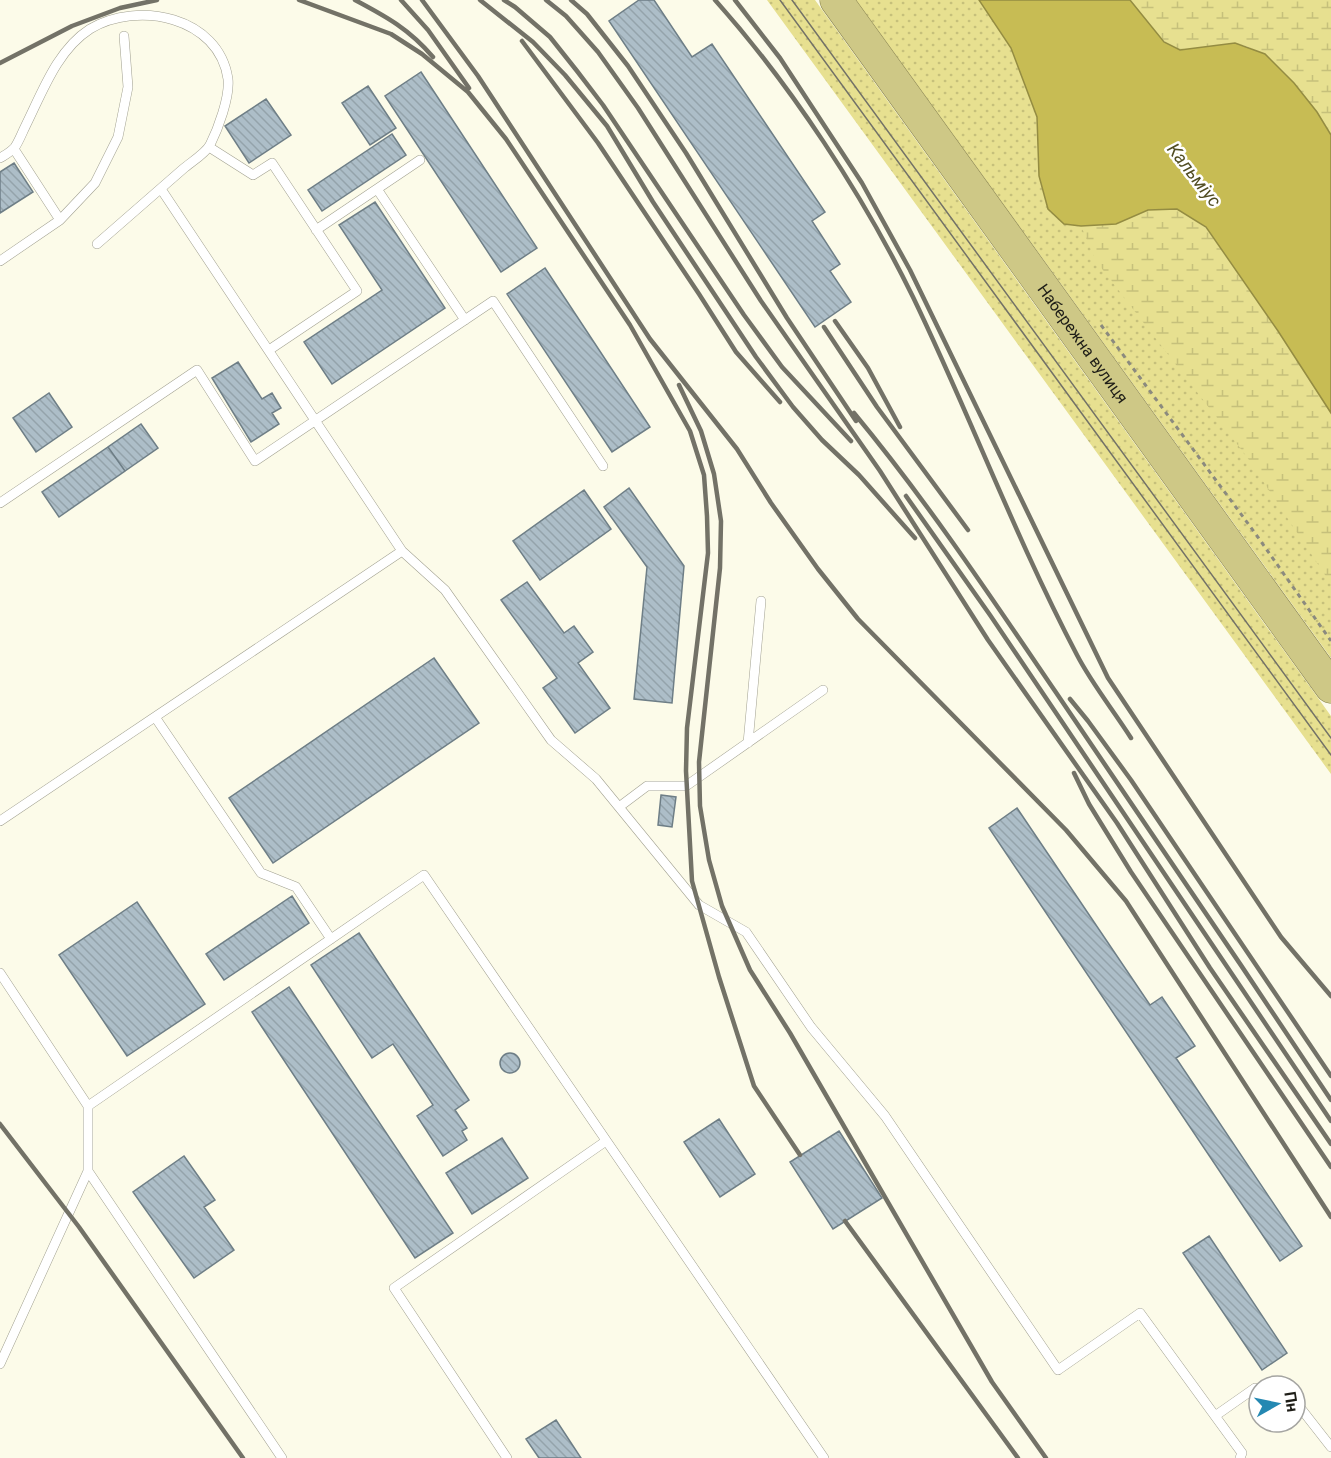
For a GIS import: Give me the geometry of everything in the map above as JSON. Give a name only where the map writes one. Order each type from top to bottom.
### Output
[{"type":"highway","name":"Набережна вулиця","points":[[836,0],[1331,687]]},
{"type":"lane","points":[[0,158],[14,149],[56,66],[71,45],[90,29],[113,18],[138,14],[159,15],[180,21],[200,32],[216,46],[225,63],[228,82],[226,101],[209,147],[97,244]]},
{"type":"lane","points":[[1,261],[60,220],[95,183],[118,137],[128,87],[123,36]]},
{"type":"lane","points":[[209,147],[253,175],[272,163],[357,291],[268,350]]},
{"type":"lane","points":[[14,149],[60,220]]},
{"type":"lane","points":[[316,230],[420,160]]},
{"type":"lane","points":[[161,189],[402,551],[445,590],[551,740],[596,779],[699,905],[747,932],[811,1027],[885,1116],[1058,1370],[1140,1313],[1242,1453],[1240,1458]]},
{"type":"lane","points":[[377,189],[465,320]]},
{"type":"lane","points":[[0,503],[197,370],[255,461],[494,301],[603,466]]},
{"type":"lane","points":[[0,820],[402,551]]},
{"type":"lane","points":[[748,743],[761,601]]},
{"type":"lane","points":[[619,807],[647,786],[686,786],[824,690]]},
{"type":"lane","points":[[155,717],[261,873],[296,887],[331,939]]},
{"type":"lane","points":[[88,1106],[424,875],[824,1458]]},
{"type":"lane","points":[[0,973],[88,1106],[88,1171],[0,1364]]},
{"type":"lane","points":[[507,1458],[394,1288],[606,1141]]},
{"type":"lane","points":[[88,1171],[282,1458]]},
{"type":"lane","points":[[1215,1416],[1247,1394]]},
{"type":"lane","points":[[1307,1416],[1331,1447]]},
{"type":"path","points":[[1096,318],[1255,533],[1331,641]]},
{"type":"green space","points":[[767,0],[815,0],[1331,716],[1331,774]]},
{"type":"green space","points":[[856,0],[979,0],[1011,48],[1037,117],[1039,176],[1115,224],[1206,228],[1278,331],[1331,413],[1331,658]]},
{"type":"green space","points":[[1130,0],[1331,0],[1331,135],[1302,93],[1276,65],[1261,54],[1246,46],[1232,44],[1190,50],[1178,49],[1157,34]]},
{"type":"green space","points":[[1178,209],[1206,228],[1278,331],[1331,413],[1331,584],[1247,457],[1096,261],[1081,226],[1115,224],[1148,210]]},
{"type":"water","name":"Кальміус","points":[[979,0],[1130,0],[1164,42],[1180,50],[1235,43],[1265,54],[1294,83],[1317,112],[1331,135],[1331,413],[1206,227],[1177,209],[1148,210],[1116,224],[1081,226],[1064,224],[1048,209],[1039,176],[1037,117],[1011,48]]},
{"type":"building","points":[[639,0],[654,0],[692,57],[712,44],[825,212],[812,221],[840,264],[830,271],[851,302],[815,327],[609,21]]},
{"type":"building","points":[[421,72],[537,248],[501,272],[385,96]]},
{"type":"building","points":[[368,86],[396,128],[370,145],[342,103]]},
{"type":"building","points":[[266,99],[291,135],[249,163],[225,126]]},
{"type":"building","points":[[392,134],[406,155],[322,211],[308,190]]},
{"type":"building","points":[[14,163],[33,192],[0,213],[0,172]]},
{"type":"building","points":[[375,202],[445,308],[332,384],[304,342],[382,290],[339,225]]},
{"type":"building","points":[[545,268],[650,427],[612,452],[507,294]]},
{"type":"building","points":[[238,362],[262,399],[272,393],[281,408],[272,413],[279,424],[251,442],[212,378]]},
{"type":"building","points":[[49,393],[72,427],[36,452],[13,418]]},
{"type":"building","points":[[141,424],[158,448],[125,471],[108,447]]},
{"type":"building","points":[[108,447],[125,471],[59,517],[42,492]]},
{"type":"building","points":[[629,488],[684,566],[672,703],[634,699],[647,567],[604,507]]},
{"type":"building","points":[[584,490],[611,529],[540,580],[513,541]]},
{"type":"building","points":[[527,582],[564,633],[574,626],[593,652],[578,663],[610,708],[575,733],[543,688],[557,678],[501,600]]},
{"type":"building","points":[[434,658],[479,723],[273,863],[229,798]]},
{"type":"building","points":[[661,795],[676,797],[672,827],[658,825]]},
{"type":"building","points":[[1017,808],[1150,1005],[1162,997],[1195,1046],[1176,1058],[1302,1246],[1280,1261],[989,828]]},
{"type":"building","points":[[292,896],[309,923],[224,980],[206,954]]},
{"type":"building","points":[[137,902],[205,1004],[127,1056],[59,955]]},
{"type":"building","points":[[359,933],[469,1100],[455,1110],[467,1128],[462,1131],[467,1140],[443,1156],[417,1116],[433,1105],[393,1044],[372,1058],[311,965]]},
{"type":"building","points":[[289,987],[453,1233],[415,1258],[252,1012]]},
{"type":"building","points":[[506,1053],[514,1053],[520,1059],[520,1067],[514,1073],[506,1073],[500,1067],[500,1059]]},
{"type":"building","points":[[719,1119],[755,1174],[720,1197],[684,1142]]},
{"type":"building","points":[[839,1131],[882,1198],[833,1229],[790,1162]]},
{"type":"building","points":[[502,1138],[528,1178],[472,1214],[446,1173]]},
{"type":"building","points":[[184,1156],[215,1200],[204,1207],[234,1250],[194,1278],[133,1192]]},
{"type":"building","points":[[1209,1236],[1287,1353],[1262,1370],[1183,1253]]},
{"type":"building","points":[[556,1420],[581,1458],[539,1458],[526,1439]]},
{"type":"tram line","points":[[780,0],[1331,755]]},
{"type":"tram line","points":[[792,0],[1331,738]]},
{"type":"railway","points":[[0,63],[72,26],[120,8],[157,0]]},
{"type":"railway","points":[[299,0],[391,34],[422,54],[468,92],[506,139],[630,325],[690,431],[704,475],[708,553],[687,728],[686,771],[692,881],[719,977],[754,1086],[800,1155]]},
{"type":"railway","points":[[355,0],[397,24],[433,57]]},
{"type":"railway","points":[[401,0],[428,30],[469,88]]},
{"type":"railway","points":[[422,0],[478,76],[650,339],[737,449],[771,503],[818,569],[858,619],[1066,830],[1126,901],[1331,1217]]},
{"type":"railway","points":[[480,0],[533,42],[565,75],[607,126],[653,202],[756,357],[793,407],[822,440],[859,475],[915,538]]},
{"type":"railway","points":[[504,0],[550,37],[577,71],[603,105],[744,315],[782,367],[851,441]]},
{"type":"railway","points":[[546,0],[566,16],[598,52],[638,108],[761,301],[880,471],[988,640],[1117,823],[1210,968],[1331,1144]]},
{"type":"railway","points":[[571,0],[587,14],[628,66],[686,153],[787,318],[856,421]]},
{"type":"railway","points":[[715,0],[798,104],[872,220],[913,297],[1055,611],[1083,666],[1131,738]]},
{"type":"railway","points":[[735,0],[780,58],[862,183],[910,270],[1108,678],[1281,937],[1331,996]]},
{"type":"railway","points":[[522,41],[598,143],[736,352],[780,402]]},
{"type":"railway","points":[[835,321],[868,368],[900,427]]},
{"type":"railway","points":[[824,327],[877,407],[968,530]]},
{"type":"railway","points":[[679,385],[701,431],[714,474],[721,521],[720,568],[699,762],[700,806],[709,860],[722,906],[750,970],[790,1033],[992,1382],[1046,1458]]},
{"type":"railway","points":[[854,413],[907,480],[983,585],[1331,1100]]},
{"type":"railway","points":[[906,496],[990,615],[1331,1121]]},
{"type":"railway","points":[[1070,699],[1131,780],[1331,1076]]},
{"type":"railway","points":[[1074,773],[1089,804],[1131,872],[1331,1167]]},
{"type":"railway","points":[[0,1124],[79,1227],[243,1458]]},
{"type":"railway","points":[[845,1221],[1018,1458]]}]
